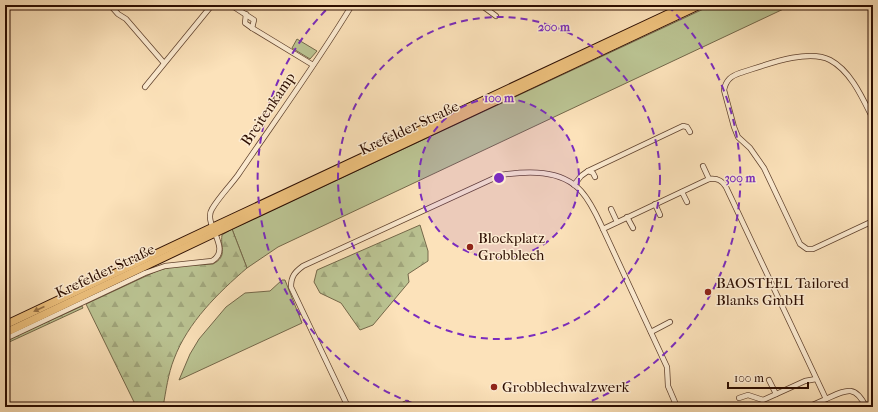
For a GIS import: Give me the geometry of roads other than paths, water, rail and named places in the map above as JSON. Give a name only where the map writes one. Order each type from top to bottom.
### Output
[{"type":"main road","name":"Krefelder Straße","points":[[5,332],[214,230],[687,5]]},
{"type":"main road","name":"Krefelder Straße","points":[[5,325],[700,5]]},
{"type":"street","points":[[110,5],[118,14],[126,19],[164,63]]},
{"type":"street","points":[[145,87],[212,5]]},
{"type":"street","points":[[231,5],[254,20],[252,28]]},
{"type":"street","points":[[344,5],[351,7]]},
{"type":"street","points":[[481,5],[496,16]]},
{"type":"street","name":"Breitenkamp","points":[[5,339],[145,273],[165,266],[212,261],[218,256],[220,252],[210,214],[212,209],[224,195],[351,7]]},
{"type":"street","points":[[246,14],[245,23],[313,65]]},
{"type":"street","points":[[873,119],[864,101],[844,72],[829,60],[810,57],[789,59],[732,76],[725,84],[724,90],[734,127],[738,136],[754,153],[764,168],[800,244],[807,249],[813,249],[873,221]]},
{"type":"street","points":[[574,185],[581,176],[588,171],[683,126],[687,127],[690,132]]},
{"type":"street","points":[[703,166],[709,179]]},
{"type":"street","points":[[588,171],[593,173],[595,177]]},
{"type":"street","points":[[348,407],[291,286],[291,279],[295,272],[303,266],[501,175],[522,172],[543,174],[561,178],[574,185],[589,201],[667,367],[668,386],[677,407]]},
{"type":"street","points":[[603,229],[709,179],[715,178],[722,181],[826,399]]},
{"type":"street","points":[[682,192],[687,202]]},
{"type":"street","points":[[655,204],[660,215]]},
{"type":"street","points":[[611,209],[617,222]]},
{"type":"street","points":[[627,217],[632,228]]},
{"type":"street","points":[[651,332],[670,322]]},
{"type":"street","points":[[739,398],[748,396],[763,400],[805,381],[816,379]]},
{"type":"street","points":[[770,380],[776,394]]},
{"type":"street","points":[[808,407],[844,391],[852,390],[859,394],[866,407]]},
{"type":"street","points":[[399,407],[407,403],[409,407]]},
{"type":"place","name":"Blockplatz Grobblech","points":[[470,247]]},
{"type":"place","name":"BAOSTEEL Tailored Blanks GmbH","points":[[708,292]]},
{"type":"place","name":"Grobblechwalzwerk","points":[[494,387]]}]
